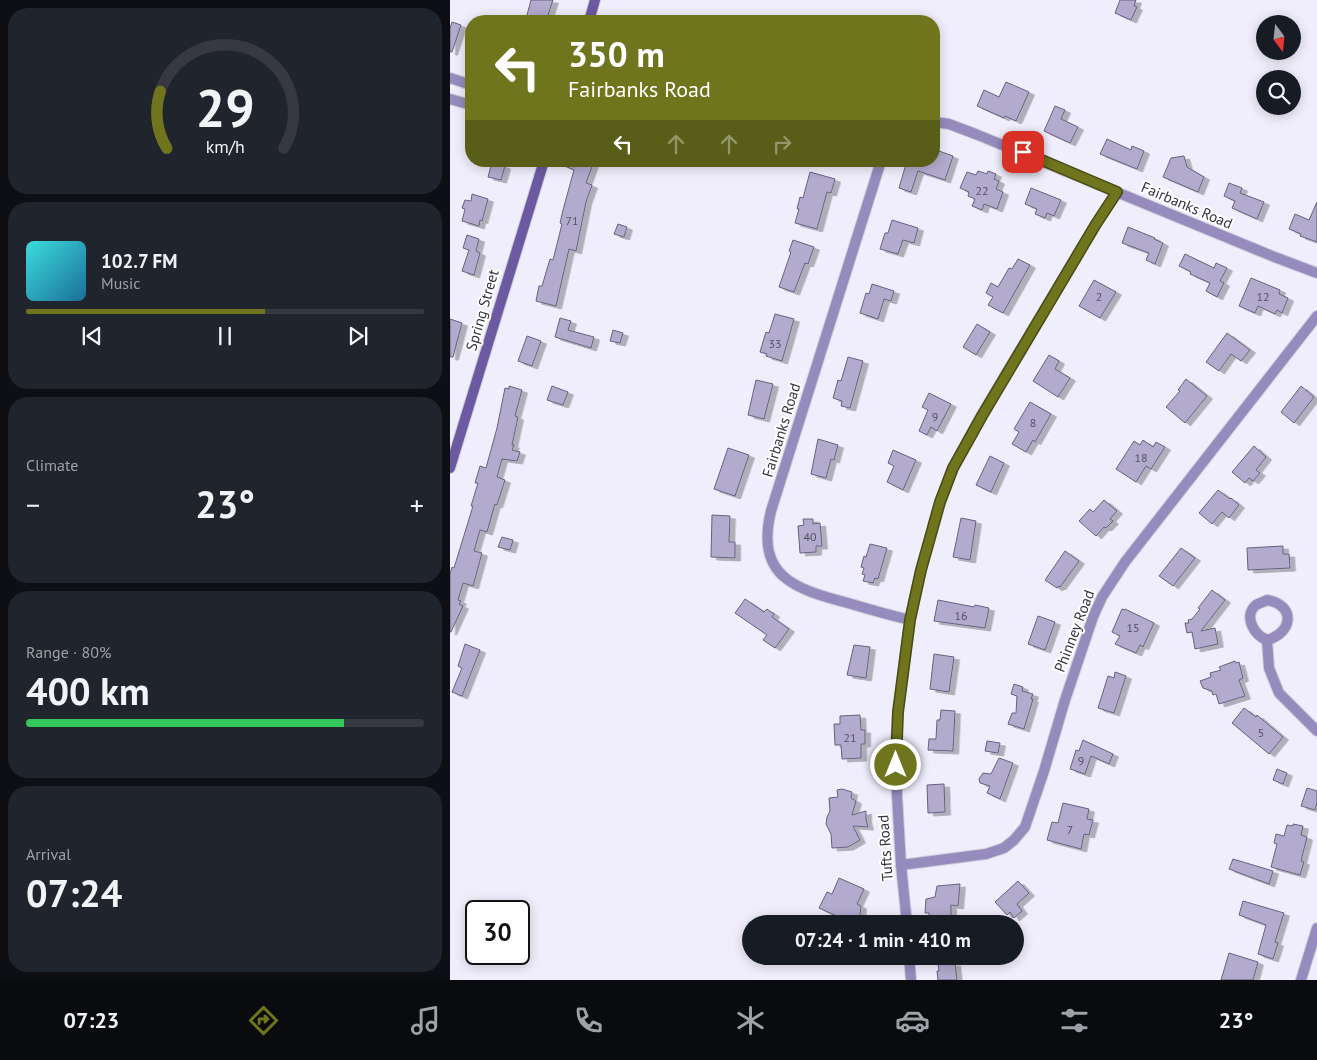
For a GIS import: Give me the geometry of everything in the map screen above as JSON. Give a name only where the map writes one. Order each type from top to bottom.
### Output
[{"type":"main road","points":[[591,15],[595,0]]},
{"type":"main road","name":"Spring Street","points":[[450,468],[542,167]]},
{"type":"street","points":[[450,78],[465,82]]},
{"type":"street","points":[[450,99],[465,103]]},
{"type":"street","name":"Fairbanks Road","points":[[940,123],[978,134],[1317,273]]},
{"type":"street","name":"Fairbanks Road","points":[[879,167],[771,511],[766,542],[776,569],[801,589],[823,597],[910,620]]},
{"type":"street","name":"Tufts Road","points":[[906,915],[897,795],[896,743],[898,712],[910,620],[921,570],[940,502],[953,468],[982,416],[1117,192]]},
{"type":"street","name":"Phinney Road","points":[[901,865],[986,854],[1004,848],[1025,828],[1065,700],[1093,617],[1102,597],[1125,562],[1317,316]]},
{"type":"street","points":[[1267,640],[1269,668],[1279,693],[1317,731]]},
{"type":"street","points":[[1301,980],[1317,928]]},
{"type":"street","points":[[910,965],[911,980]]},
{"type":"building","points":[[531,0],[553,0],[548,15],[527,15]]},
{"type":"building","points":[[1120,0],[1136,0],[1134,6],[1137,7],[1131,20],[1115,13]]},
{"type":"building","points":[[452,22],[461,25],[452,52],[450,52],[450,28]]},
{"type":"building","points":[[1006,82],[1029,92],[1016,121],[1005,116],[1004,118],[977,106],[984,90],[999,97]]},
{"type":"building","points":[[1055,106],[1065,110],[1061,119],[1078,127],[1070,143],[1044,131]]},
{"type":"building","points":[[1107,139],[1131,150],[1132,146],[1144,151],[1137,169],[1100,154]]},
{"type":"building","points":[[940,151],[953,156],[945,180],[918,171],[911,192],[899,188],[905,167],[940,167]]},
{"type":"building","points":[[1184,156],[1187,167],[1204,177],[1198,192],[1163,177],[1171,158]]},
{"type":"building","points":[[491,167],[505,167],[501,180],[488,177]]},
{"type":"building","points":[[567,167],[592,167],[586,183],[592,185],[586,202],[576,251],[569,249],[556,306],[536,301],[539,286],[542,286],[550,259],[553,260],[562,224],[560,223],[563,210],[574,170]]},
{"type":"building","points":[[978,171],[987,174],[988,171],[996,174],[994,179],[999,181],[996,189],[1003,192],[997,209],[984,204],[982,210],[972,206],[975,199],[968,196],[969,192],[960,188],[967,172],[976,175]]},
{"type":"building","points":[[810,172],[835,179],[831,193],[827,192],[817,229],[795,223],[800,197],[803,198]]},
{"type":"building","points":[[1229,183],[1242,188],[1240,193],[1264,202],[1257,219],[1232,208],[1235,201],[1224,196]]},
{"type":"building","points":[[1031,188],[1061,200],[1054,216],[1047,213],[1045,218],[1035,214],[1037,209],[1025,204]]},
{"type":"building","points":[[472,194],[488,199],[479,226],[462,221],[465,209],[462,208],[465,200],[471,201]]},
{"type":"building","points":[[1317,202],[1317,242],[1300,236],[1301,234],[1289,229],[1295,214],[1309,220]]},
{"type":"building","points":[[892,220],[918,228],[914,243],[903,240],[898,254],[880,249]]},
{"type":"building","points":[[618,224],[627,227],[624,237],[614,234]]},
{"type":"building","points":[[1128,227],[1163,243],[1155,264],[1146,260],[1149,253],[1122,243]]},
{"type":"building","points":[[467,235],[479,239],[476,251],[480,253],[474,275],[462,271],[469,250],[463,248]]},
{"type":"building","points":[[793,240],[814,247],[808,264],[805,263],[794,292],[779,287],[791,252],[789,251]]},
{"type":"building","points":[[1185,254],[1214,268],[1216,263],[1227,268],[1220,281],[1224,283],[1217,297],[1206,291],[1210,283],[1190,274],[1191,272],[1179,266]]},
{"type":"building","points":[[1018,259],[1030,265],[1003,313],[988,305],[993,297],[986,293],[991,283],[998,287],[1009,268],[1012,269]]},
{"type":"building","points":[[1251,278],[1280,290],[1279,294],[1288,298],[1282,313],[1277,310],[1275,314],[1258,306],[1255,313],[1239,306]]},
{"type":"building","points":[[1094,280],[1116,292],[1100,318],[1079,306]]},
{"type":"building","points":[[872,284],[894,291],[891,301],[884,299],[878,319],[860,313],[866,293],[869,294]]},
{"type":"building","points":[[775,314],[794,319],[782,361],[760,352],[766,332],[769,333]]},
{"type":"building","points":[[560,318],[571,321],[568,330],[594,337],[591,348],[555,337]]},
{"type":"building","points":[[450,319],[462,323],[453,357],[450,357]]},
{"type":"building","points":[[977,324],[990,332],[976,355],[963,347]]},
{"type":"building","points":[[613,330],[623,333],[620,343],[610,341]]},
{"type":"building","points":[[1227,333],[1250,350],[1241,361],[1231,354],[1219,371],[1206,362]]},
{"type":"building","points":[[527,336],[541,341],[532,366],[518,361]]},
{"type":"building","points":[[1049,355],[1059,361],[1055,369],[1070,378],[1058,397],[1033,381]]},
{"type":"building","points":[[848,357],[863,361],[850,408],[841,406],[842,401],[833,398],[838,380],[841,381]]},
{"type":"building","points":[[1186,379],[1207,396],[1185,423],[1166,407],[1180,391],[1178,390]]},
{"type":"building","points":[[756,380],[773,384],[764,419],[748,415]]},
{"type":"building","points":[[509,386],[522,390],[515,416],[518,417],[512,445],[514,445],[512,450],[520,452],[517,461],[502,459],[497,477],[505,480],[497,505],[495,504],[487,532],[480,530],[474,551],[482,553],[473,586],[463,583],[458,600],[461,601],[459,604],[463,606],[450,632],[450,574],[452,567],[454,568],[473,506],[471,506],[478,483],[475,483],[480,466],[486,468],[505,388],[509,389]]},
{"type":"building","points":[[552,386],[568,392],[563,405],[547,400]]},
{"type":"building","points":[[1301,386],[1314,397],[1294,423],[1281,412]]},
{"type":"building","points":[[929,393],[951,404],[937,431],[931,427],[927,435],[919,431],[928,410],[922,407]]},
{"type":"building","points":[[1030,402],[1051,414],[1035,442],[1033,440],[1026,452],[1012,444],[1019,432],[1014,429]]},
{"type":"building","points":[[818,439],[838,445],[834,460],[831,459],[826,478],[811,474]]},
{"type":"building","points":[[1143,440],[1153,447],[1156,442],[1165,447],[1151,469],[1146,466],[1136,482],[1116,469],[1134,441],[1140,445]]},
{"type":"building","points":[[1254,446],[1266,457],[1256,470],[1260,473],[1253,481],[1249,478],[1245,483],[1232,472]]},
{"type":"building","points":[[728,448],[749,455],[735,496],[714,489]]},
{"type":"building","points":[[893,450],[916,460],[903,490],[887,482],[894,466],[888,463]]},
{"type":"building","points":[[990,456],[1004,463],[991,492],[976,485]]},
{"type":"building","points":[[1218,490],[1239,505],[1229,518],[1222,512],[1212,524],[1199,513]]},
{"type":"building","points":[[1104,500],[1117,511],[1110,519],[1113,521],[1096,536],[1079,521],[1090,509],[1093,512]]},
{"type":"building","points":[[712,515],[730,516],[729,542],[735,542],[735,558],[711,557]]},
{"type":"building","points":[[961,518],[976,521],[970,560],[953,557]]},
{"type":"building","points":[[803,519],[813,519],[813,524],[820,523],[822,546],[816,546],[816,552],[800,553],[798,526],[804,525]]},
{"type":"building","points":[[502,537],[513,540],[510,550],[498,547]]},
{"type":"building","points":[[870,544],[887,548],[878,579],[875,578],[873,583],[863,581],[865,575],[862,574],[864,568],[861,567]]},
{"type":"building","points":[[1283,546],[1283,554],[1289,554],[1290,568],[1248,570],[1247,548]]},
{"type":"building","points":[[1181,548],[1195,558],[1173,586],[1159,576]]},
{"type":"building","points":[[1065,551],[1079,561],[1060,587],[1057,588],[1045,580]]},
{"type":"building","points":[[1212,590],[1225,600],[1201,631],[1215,628],[1218,644],[1195,649],[1192,632],[1187,633],[1185,623],[1189,623],[1188,620],[1192,619],[1200,609],[1198,608]]},
{"type":"building","points":[[745,599],[764,612],[767,609],[774,614],[772,617],[789,629],[775,648],[763,640],[767,635],[735,613]]},
{"type":"building","points":[[938,600],[989,608],[985,628],[934,621]]},
{"type":"building","points":[[1122,609],[1154,623],[1143,647],[1140,645],[1136,653],[1115,644],[1120,636],[1112,632]]},
{"type":"building","points":[[1038,616],[1055,622],[1045,650],[1028,644]]},
{"type":"building","points":[[465,644],[480,650],[462,696],[452,692],[462,668],[458,666]]},
{"type":"building","points":[[854,645],[870,647],[866,678],[847,675]]},
{"type":"building","points":[[934,654],[954,657],[949,692],[930,689]]},
{"type":"building","points":[[1235,661],[1236,663],[1239,662],[1243,678],[1239,680],[1245,696],[1219,704],[1216,694],[1213,695],[1212,691],[1203,688],[1200,681],[1211,677],[1210,673],[1221,670],[1219,667]]},
{"type":"building","points":[[1115,672],[1126,676],[1114,713],[1098,708],[1108,676],[1114,678]]},
{"type":"building","points":[[1014,684],[1023,687],[1022,691],[1033,694],[1024,729],[1008,724],[1012,713],[1016,713],[1017,696],[1011,694]]},
{"type":"building","points":[[1244,708],[1256,717],[1257,715],[1283,737],[1269,754],[1232,723]]},
{"type":"building","points":[[941,710],[955,711],[953,751],[928,750],[929,739],[936,739],[937,720],[940,720]]},
{"type":"building","points":[[860,715],[861,730],[865,730],[865,744],[861,744],[861,758],[842,759],[841,745],[835,745],[834,724],[840,724],[840,716]]},
{"type":"building","points":[[1083,740],[1113,754],[1109,764],[1091,756],[1085,774],[1070,769],[1076,750],[1079,751]]},
{"type":"building","points":[[987,741],[1000,743],[998,753],[985,751]]},
{"type":"building","points":[[999,758],[1013,763],[1000,799],[987,793],[990,786],[980,783],[979,779],[983,773],[991,774]]},
{"type":"building","points":[[1277,769],[1287,773],[1283,784],[1273,780]]},
{"type":"building","points":[[944,784],[945,812],[928,813],[927,785]]},
{"type":"building","points":[[1307,788],[1317,791],[1315,810],[1301,806]]},
{"type":"building","points":[[842,789],[852,792],[851,798],[856,801],[852,815],[866,811],[868,827],[853,826],[860,840],[848,847],[832,848],[831,834],[826,824],[830,811],[829,798],[838,797],[837,790]]},
{"type":"building","points":[[1063,803],[1089,809],[1087,819],[1093,820],[1089,835],[1084,834],[1081,849],[1047,840],[1052,822],[1058,823]]},
{"type":"building","points":[[1293,824],[1303,826],[1301,835],[1307,837],[1301,861],[1304,862],[1300,875],[1271,867],[1277,844],[1274,843],[1276,834],[1284,836],[1287,825],[1293,826]]},
{"type":"building","points":[[1233,859],[1273,871],[1269,884],[1229,869]]},
{"type":"building","points":[[839,878],[864,889],[857,904],[861,906],[860,915],[834,915],[819,908],[827,892],[832,894]]},
{"type":"building","points":[[1018,881],[1029,893],[1017,904],[1022,911],[1017,915],[1012,915],[1010,912],[1007,915],[995,902]]},
{"type":"building","points":[[960,884],[958,906],[951,905],[951,915],[929,915],[929,913],[925,913],[926,899],[935,897],[937,886]]},
{"type":"building","points":[[1243,901],[1284,913],[1275,942],[1278,943],[1273,959],[1258,954],[1266,925],[1239,915]]},
{"type":"building","points":[[1229,953],[1258,962],[1253,980],[1221,980]]},
{"type":"building","points":[[938,965],[955,965],[957,980],[938,980],[937,971],[939,971]]},
{"type":"route","points":[[896,765],[898,712],[910,620],[921,570],[940,502],[953,468],[1096,224],[1117,192],[1023,152]]}]
